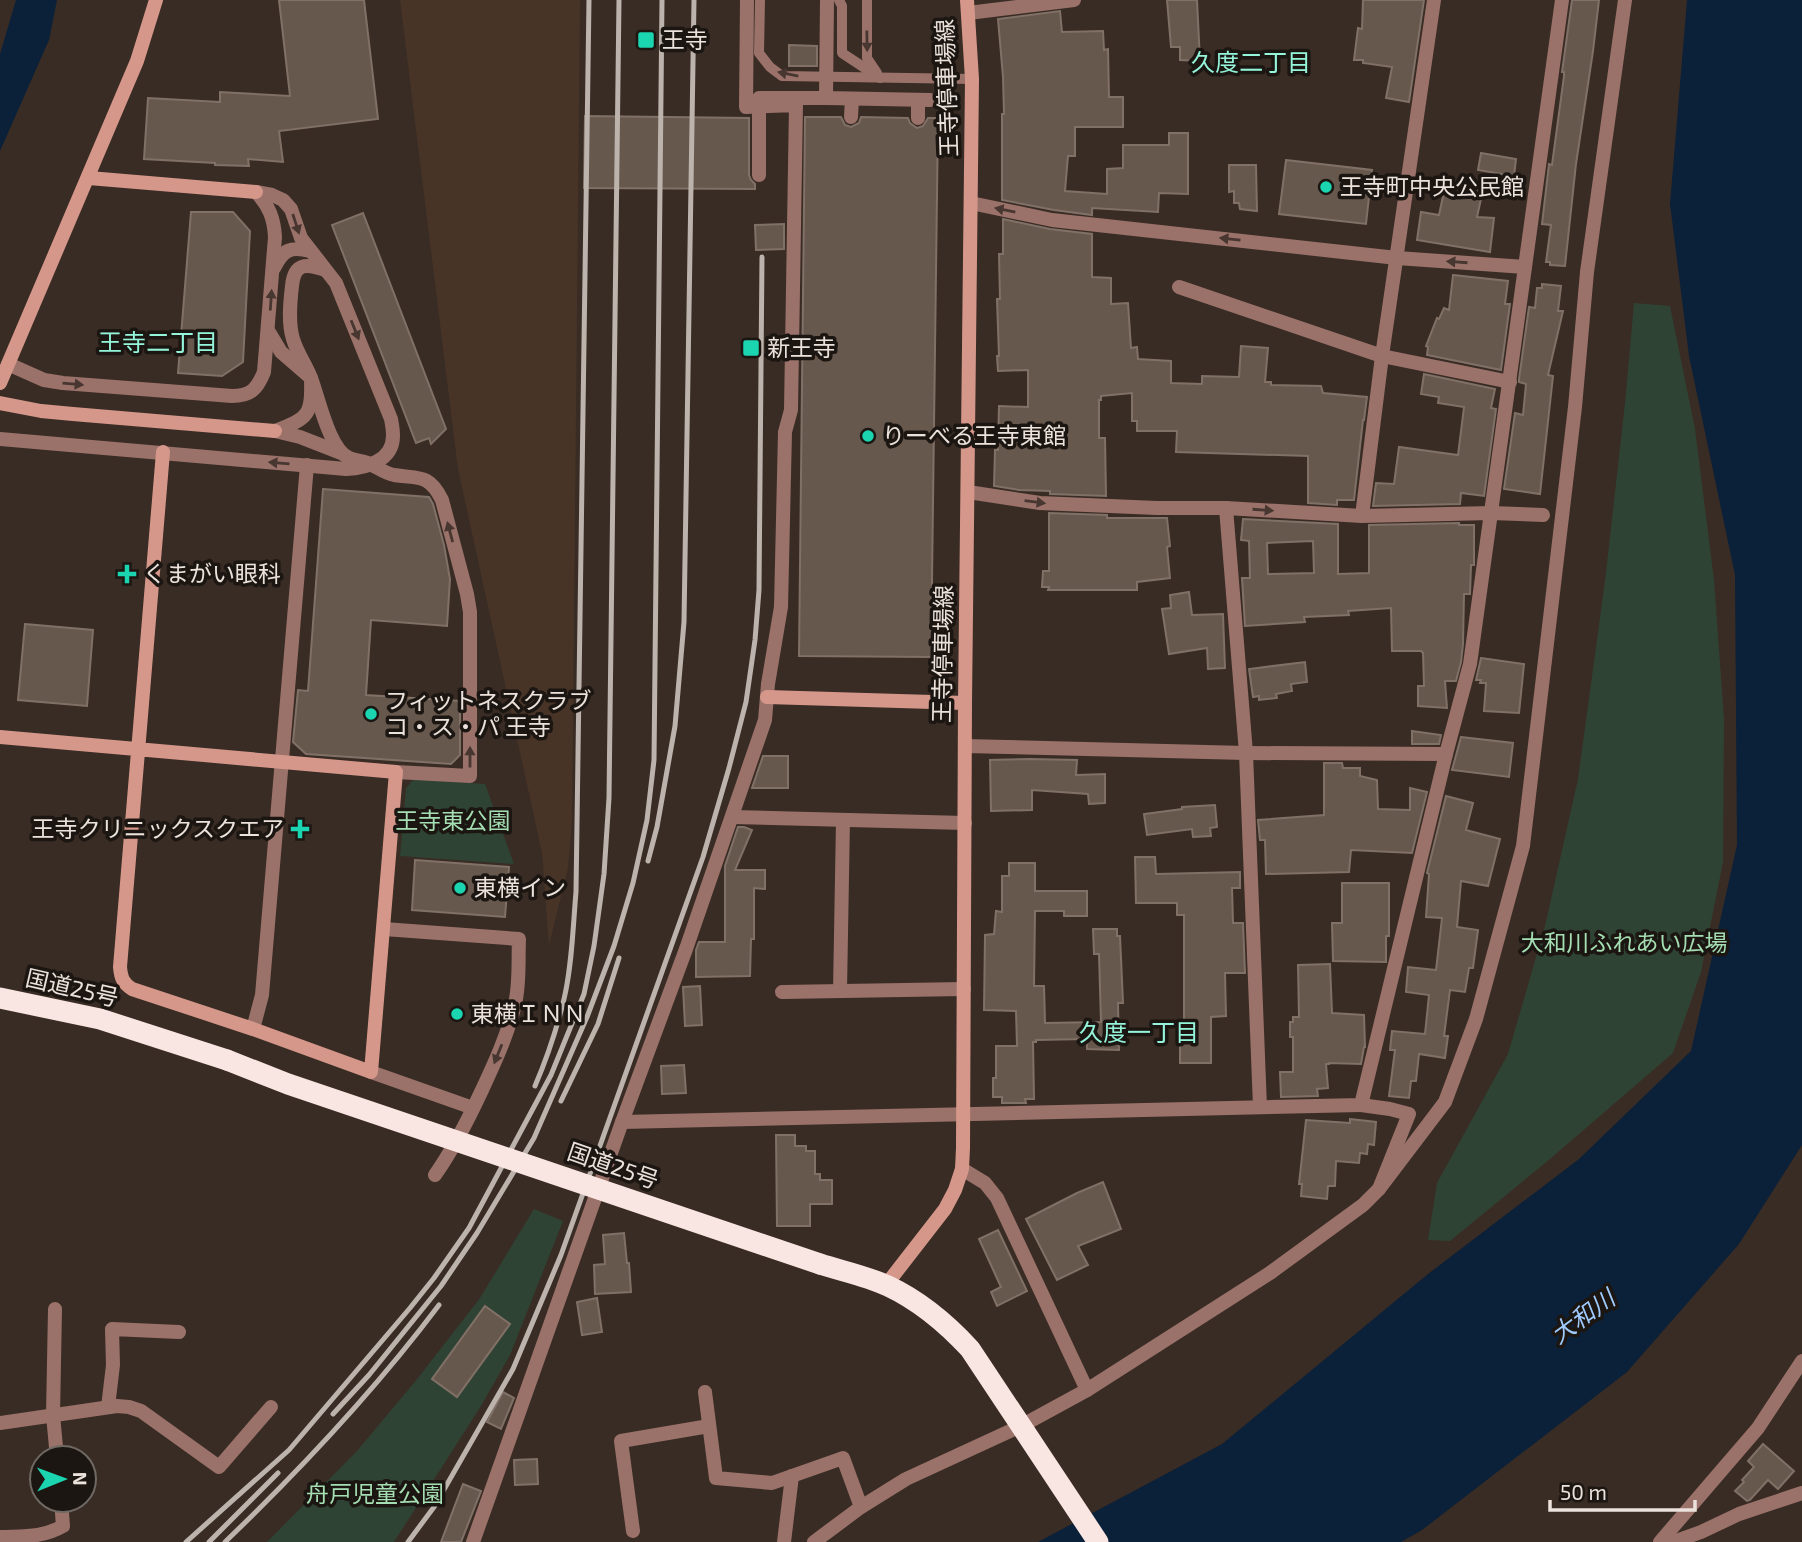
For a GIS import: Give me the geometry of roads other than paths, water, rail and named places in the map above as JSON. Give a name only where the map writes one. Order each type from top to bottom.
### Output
[{"type":"highway","name":"国道25号","points":[[0,998],[100,1019],[227,1060],[288,1084],[886,1285],[919,1303],[945,1323],[970,1349],[1098,1542]]},
{"type":"street","points":[[0,383],[137,61],[156,0]]},
{"type":"street","points":[[473,1542],[765,720],[781,607],[785,432],[791,411],[796,105],[746,107],[747,0]]},
{"type":"street","points":[[826,99],[827,0]]},
{"type":"street","points":[[967,6],[1074,0]]},
{"type":"street","points":[[1362,516],[1382,355],[1434,0]]},
{"type":"street","points":[[1361,1105],[1470,664],[1562,0]]},
{"type":"street","points":[[814,1542],[861,1507],[906,1479],[1026,1433],[1087,1390],[1270,1273],[1363,1205],[1379,1189],[1445,1102],[1476,1019],[1523,846],[1575,407],[1587,272],[1625,0]]},
{"type":"street","name":"王寺停車場線","points":[[886,1285],[946,1209],[962,1169],[972,79],[967,6]]},
{"type":"street","points":[[759,175],[759,98],[924,100],[918,118]]},
{"type":"street","points":[[851,117],[852,99]]},
{"type":"street","points":[[0,439],[353,469],[383,459],[390,450],[393,437],[391,419],[336,283],[310,251],[296,228],[291,209],[284,200],[256,192],[89,178]]},
{"type":"street","points":[[8,364],[44,380],[63,383],[243,396],[253,390],[264,372],[269,332],[274,223],[270,210],[256,192]]},
{"type":"street","points":[[971,204],[1052,220],[1397,258],[1525,267]]},
{"type":"street","points":[[273,269],[285,252],[294,248],[310,251]]},
{"type":"street","points":[[325,270],[313,265],[303,265],[297,269],[290,301],[293,339],[341,453]]},
{"type":"street","points":[[1178,287],[1382,355],[1510,382]]},
{"type":"street","points":[[269,332],[281,352],[311,378],[312,400],[307,414],[295,424],[275,431]]},
{"type":"street","points":[[0,403],[41,411],[275,431],[300,437],[350,459],[370,464],[382,472],[428,481],[442,499],[470,612],[470,776],[396,772],[0,737]]},
{"type":"street","points":[[163,452],[121,978],[125,985],[132,989],[253,1029],[473,1108]]},
{"type":"street","points":[[253,1029],[262,995],[307,466]]},
{"type":"street","points":[[968,492],[1040,503],[1157,508],[1226,508],[1362,516],[1491,513],[1543,515]]},
{"type":"street","points":[[1226,508],[1245,753],[1260,1107]]},
{"type":"street","points":[[767,697],[965,703]]},
{"type":"street","points":[[965,746],[1245,753],[1446,754]]},
{"type":"street","points":[[372,1072],[396,772]]},
{"type":"street","points":[[732,817],[965,823]]},
{"type":"street","points":[[840,991],[843,820]]},
{"type":"street","points":[[383,929],[519,939],[515,1004],[501,1048],[457,1141],[435,1175]]},
{"type":"street","points":[[782,992],[964,989]]},
{"type":"street","points":[[622,1122],[1361,1105],[1409,1114],[1379,1189]]},
{"type":"street","points":[[962,1169],[985,1183],[997,1198],[1087,1390]]},
{"type":"street","points":[[55,1309],[53,1415],[56,1444]]},
{"type":"street","points":[[108,1407],[112,1384],[112,1329],[179,1332]]},
{"type":"street","points":[[1660,1542],[1758,1428],[1802,1362]]},
{"type":"street","points":[[705,1392],[716,1478],[772,1483],[843,1458],[861,1507]]},
{"type":"street","points":[[0,1423],[108,1407],[130,1407],[141,1411],[219,1467],[271,1407]]},
{"type":"street","points":[[634,1531],[621,1441],[709,1426]]},
{"type":"street","points":[[785,1542],[792,1476]]},
{"type":"street","points":[[1673,1542],[1739,1514],[1802,1493]]},
{"type":"street","points":[[0,1537],[40,1536],[51,1532],[63,1526],[62,1514]]},
{"type":"lane","points":[[760,0],[759,52],[770,67],[782,76],[972,79]]},
{"type":"lane","points":[[839,0],[842,6],[842,53],[880,78]]},
{"type":"lane","points":[[866,0],[867,58],[880,78]]},
{"type":"water","points":[[16,0],[57,0],[49,40],[0,151],[0,54]]},
{"type":"water","name":"大和川","points":[[1687,0],[1802,0],[1802,1145],[1739,1244],[1627,1372],[1422,1530],[1401,1542],[1038,1542],[1222,1444],[1428,1274],[1579,1159],[1691,1051],[1737,845],[1735,575],[1689,356],[1670,204]]},
{"type":"railway","points":[[535,1086],[555,1032],[567,986],[576,892],[589,0]]},
{"type":"railway","points":[[186,1542],[289,1450],[434,1278],[469,1228],[551,1075],[584,994],[604,874],[609,798],[619,0]]},
{"type":"railway","points":[[333,1414],[369,1375],[441,1286],[477,1233],[534,1138],[587,1017],[614,946],[633,883],[647,820],[654,760],[662,0]]},
{"type":"railway","points":[[648,861],[657,827],[675,726],[684,622],[694,0]]},
{"type":"railway","points":[[408,1542],[434,1507],[513,1369],[561,1255],[703,857],[729,768],[746,702],[759,590],[762,257]]},
{"type":"railway","points":[[561,1101],[598,1024],[619,958]]},
{"type":"railway","points":[[225,1542],[337,1428],[439,1305]]},
{"type":"railway","points":[[209,1542],[278,1473]]},
{"type":"place","name":"王寺","points":[[646,40]]},
{"type":"place","name":"王寺町中央公民館","points":[[1326,187]]},
{"type":"place","name":"新王寺","points":[[751,348]]},
{"type":"place","name":"りーべる王寺東館","points":[[868,436]]},
{"type":"place","name":"くまがい眼科","points":[[127,574]]},
{"type":"place","name":"フィットネスクラブ コ・ス・パ 王寺","points":[[371,714]]},
{"type":"place","name":"王寺クリニックスクエア","points":[[300,829]]},
{"type":"place","name":"東横イン","points":[[460,888]]},
{"type":"place","name":"東横ＩＮＮ","points":[[457,1014]]},
{"type":"district","name":"久度二丁目","points":[[1251,63]]},
{"type":"district","name":"王寺二丁目","points":[[158,343]]},
{"type":"district","name":"久度一丁目","points":[[1139,1033]]},
{"type":"park label","name":"王寺東公園","points":[[453,821]]},
{"type":"park label","name":"大和川ふれあい広場","points":[[1624,943]]},
{"type":"park label","name":"舟戸児童公園","points":[[375,1494]]}]
